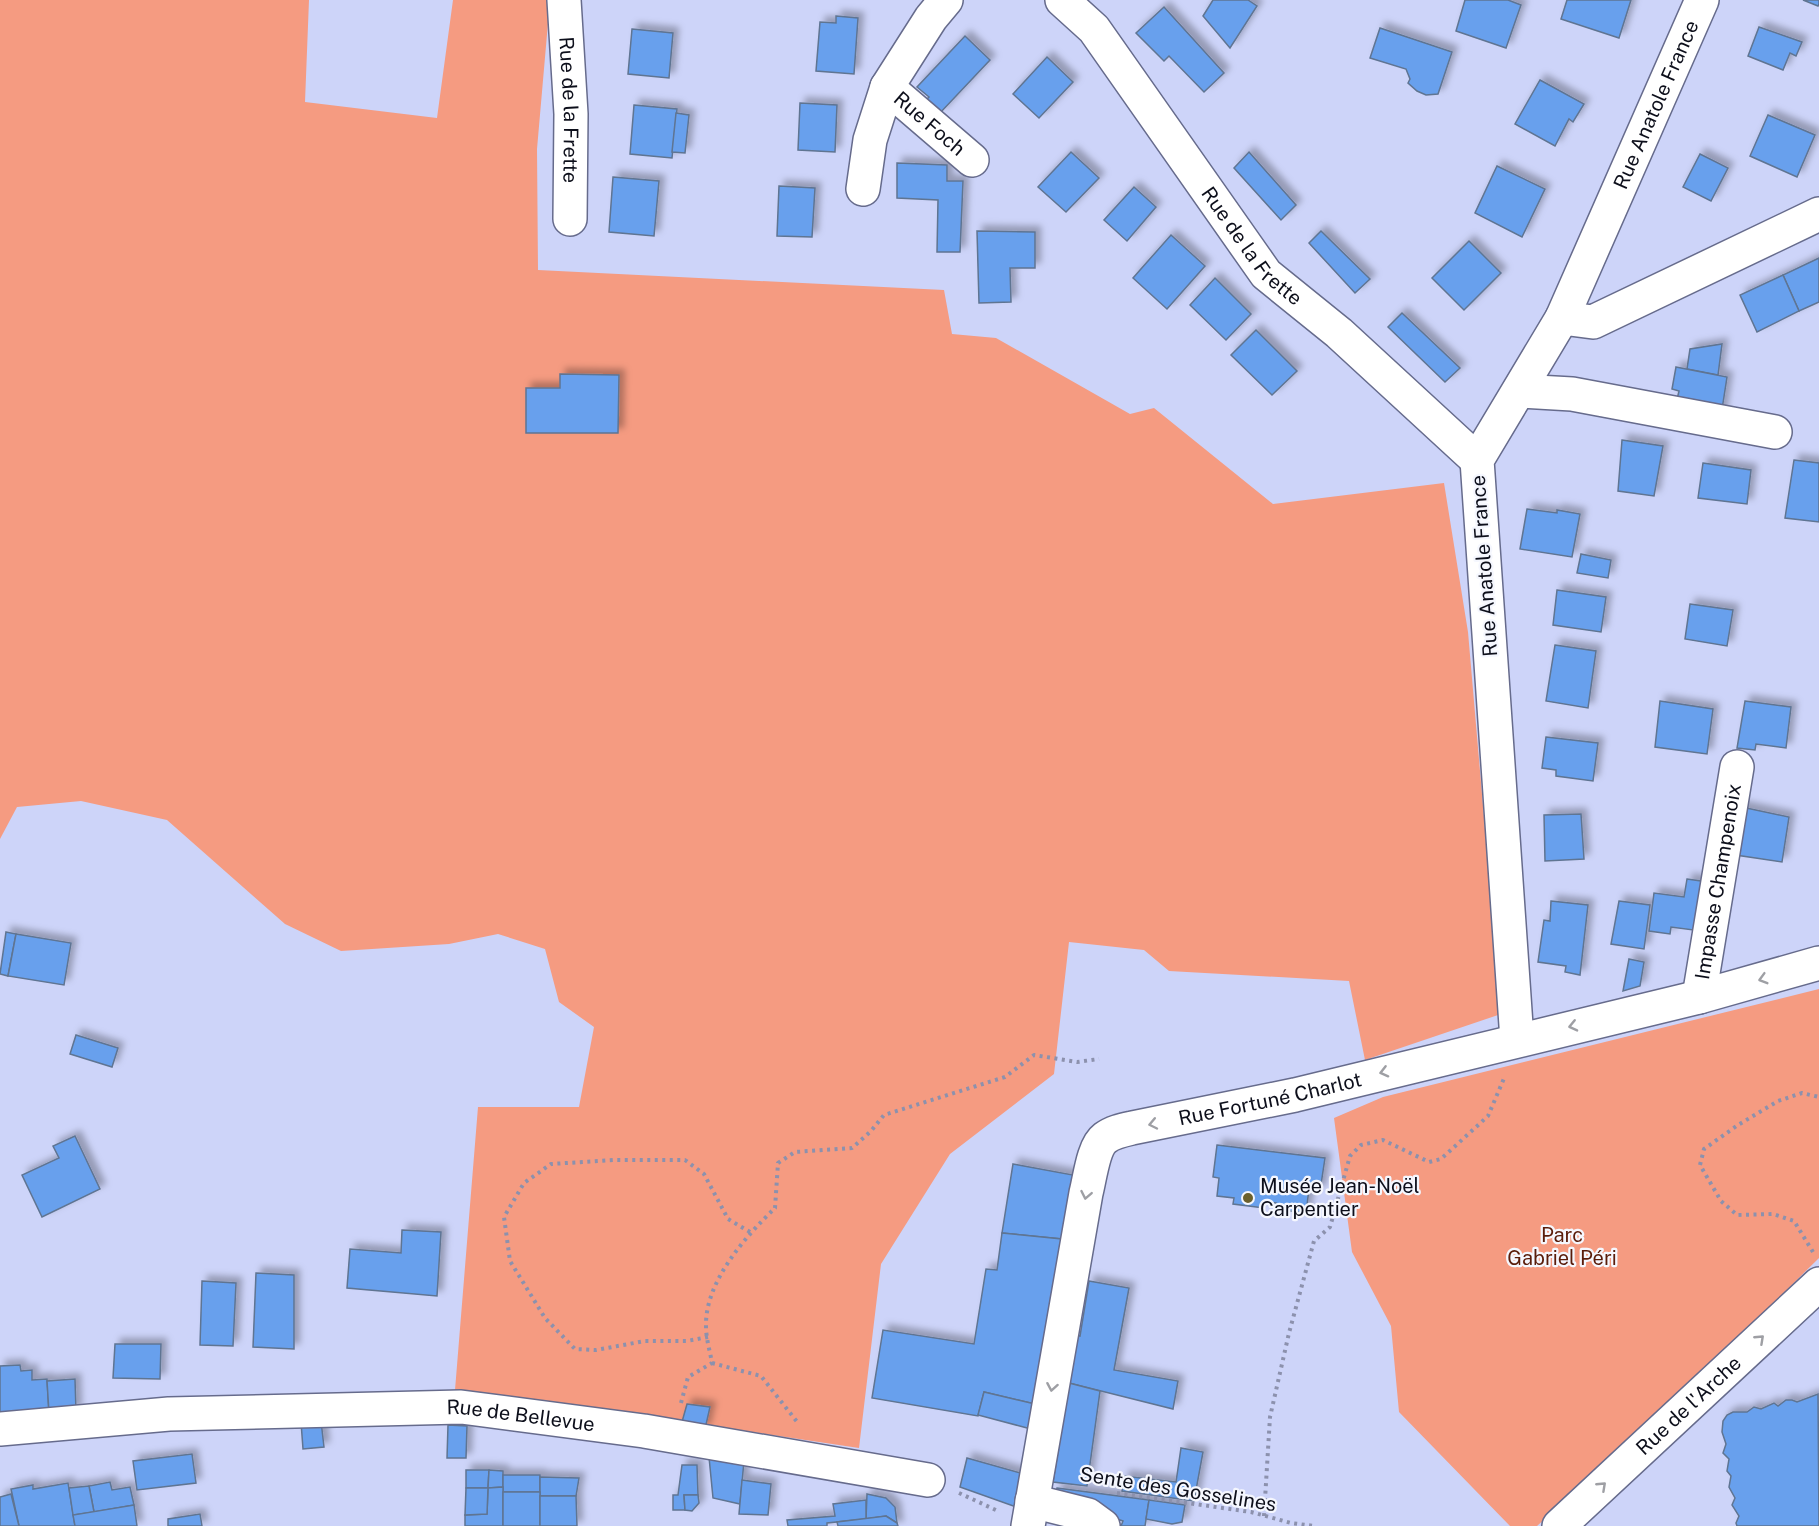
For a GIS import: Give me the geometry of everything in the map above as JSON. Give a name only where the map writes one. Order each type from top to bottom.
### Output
[{"type":"street","name":"Rue de la Frette","points":[[564,0],[571,114],[570,219]]},
{"type":"street","name":"Rue Foch","points":[[863,189],[870,140],[887,87],[931,18],[946,0]]},
{"type":"street","name":"Rue de la Frette","points":[[1062,0],[1094,29],[1266,274],[1339,333],[1477,460]]},
{"type":"street","name":"Rue Anatole France","points":[[1516,1040],[1477,460],[1563,318],[1702,0]]},
{"type":"street","name":"Rue Foch","points":[[887,87],[972,160]]},
{"type":"street","points":[[1563,318],[1593,322],[1819,214]]},
{"type":"street","points":[[1519,391],[1572,394],[1775,432]]},
{"type":"street","name":"Impasse Champenoix","points":[[1699,997],[1737,767]]},
{"type":"street","name":"Rue Fortuné Charlot","points":[[1030,1517],[1086,1193],[1095,1156],[1103,1140],[1114,1133],[1132,1128],[1295,1095],[1699,997],[1819,963]]},
{"type":"street","name":"Rue de l'Arche","points":[[1559,1526],[1818,1272]]},
{"type":"street","name":"Rue de Bellevue","points":[[0,1430],[169,1413],[461,1407],[678,1436],[928,1480]]},
{"type":"street","points":[[1030,1517],[1088,1515],[1103,1526]]},
{"type":"path","points":[[1264,1516],[1270,1418],[1283,1355],[1314,1241],[1330,1227],[1350,1156],[1361,1145],[1383,1140],[1430,1162],[1441,1159],[1488,1116],[1504,1084],[1516,1040]]},
{"type":"path","points":[[712,1364],[706,1327],[708,1307],[716,1283],[750,1232],[775,1208],[778,1163],[795,1152],[852,1148],[871,1131],[884,1114],[1005,1077],[1034,1055],[1077,1062],[1099,1059]]},
{"type":"path","points":[[1818,1272],[1794,1221],[1773,1214],[1737,1215],[1721,1201],[1700,1165],[1704,1149],[1778,1101],[1802,1093],[1819,1097]]},
{"type":"path","points":[[708,1337],[687,1341],[645,1341],[596,1350],[575,1349],[545,1318],[510,1261],[504,1217],[524,1183],[551,1164],[614,1160],[685,1160],[704,1174],[728,1219],[750,1232]]},
{"type":"path","points":[[678,1436],[676,1420],[688,1377],[712,1364],[761,1376],[805,1430]]},
{"type":"path","points":[[928,1480],[1030,1517]]},
{"type":"path","name":"Sente des Gosselines","points":[[1110,1492],[1314,1526]]},
{"type":"green space","points":[[0,0],[309,0],[305,102],[437,118],[453,0],[550,0],[537,149],[538,270],[944,290],[952,334],[996,338],[1130,414],[1154,408],[1273,504],[1444,483],[1468,632],[1501,1014],[1365,1060],[1349,981],[1169,971],[1144,950],[1069,942],[1054,1074],[950,1154],[881,1264],[859,1448],[455,1390],[478,1107],[579,1107],[594,1027],[559,1002],[545,949],[498,934],[449,944],[341,951],[285,924],[167,820],[81,801],[17,807],[0,839]]},
{"type":"green space","name":"Parc Gabriel Péri","points":[[1819,989],[1819,1258],[1670,1405],[1537,1526],[1510,1526],[1399,1412],[1391,1326],[1352,1252],[1334,1118],[1383,1097]]},
{"type":"building","points":[[1213,0],[1248,0],[1257,6],[1230,48],[1203,16]]},
{"type":"building","points":[[1465,0],[1508,0],[1521,5],[1506,48],[1456,31]]},
{"type":"building","points":[[1567,0],[1631,0],[1619,38],[1561,19]]},
{"type":"building","points":[[1803,0],[1819,0],[1819,4],[1818,6]]},
{"type":"building","points":[[1164,7],[1224,73],[1204,92],[1169,56],[1164,61],[1136,33]]},
{"type":"building","points":[[836,16],[858,18],[854,74],[816,71],[820,22],[836,23]]},
{"type":"building","points":[[1759,27],[1802,42],[1796,56],[1790,53],[1783,70],[1748,56]]},
{"type":"building","points":[[1380,28],[1452,52],[1438,94],[1426,95],[1417,91],[1408,83],[1410,79],[1406,69],[1370,58]]},
{"type":"building","points":[[632,29],[673,33],[669,78],[628,74]]},
{"type":"building","points":[[965,36],[990,60],[940,113],[926,100],[929,97],[917,87]]},
{"type":"building","points":[[1047,57],[1073,82],[1039,118],[1013,94]]},
{"type":"building","points":[[1540,80],[1584,104],[1573,122],[1569,119],[1555,146],[1515,124]]},
{"type":"building","points":[[800,103],[837,105],[835,152],[798,150]]},
{"type":"building","points":[[634,105],[677,109],[672,158],[630,154]]},
{"type":"building","points":[[676,113],[689,115],[685,153],[672,152]]},
{"type":"building","points":[[1768,115],[1815,135],[1797,177],[1750,156]]},
{"type":"building","points":[[1071,152],[1099,178],[1066,212],[1038,187]]},
{"type":"building","points":[[1249,152],[1296,205],[1281,220],[1234,168]]},
{"type":"building","points":[[1700,154],[1728,168],[1711,201],[1683,187]]},
{"type":"building","points":[[897,163],[947,165],[947,181],[963,181],[960,252],[937,252],[938,200],[897,198]]},
{"type":"building","points":[[1497,166],[1545,189],[1522,237],[1475,213]]},
{"type":"building","points":[[613,177],[659,181],[654,236],[609,232]]},
{"type":"building","points":[[779,186],[815,188],[812,237],[777,236]]},
{"type":"building","points":[[1134,187],[1156,207],[1127,241],[1104,220]]},
{"type":"building","points":[[977,231],[1035,232],[1035,268],[1010,268],[1011,302],[979,303]]},
{"type":"building","points":[[1321,231],[1370,279],[1355,293],[1309,243]]},
{"type":"building","points":[[1171,235],[1205,266],[1167,309],[1133,278]]},
{"type":"building","points":[[1469,241],[1501,273],[1464,310],[1432,278]]},
{"type":"building","points":[[1819,258],[1819,302],[1799,311],[1783,275]]},
{"type":"building","points":[[1783,275],[1799,311],[1757,332],[1740,295]]},
{"type":"building","points":[[1215,278],[1251,314],[1226,340],[1190,305]]},
{"type":"building","points":[[1402,313],[1460,368],[1445,382],[1388,327]]},
{"type":"building","points":[[1256,330],[1297,371],[1272,395],[1231,355]]},
{"type":"building","points":[[1722,344],[1718,375],[1687,369],[1690,349]]},
{"type":"building","points":[[1676,367],[1727,377],[1721,416],[1675,408],[1679,391],[1672,389]]},
{"type":"building","points":[[560,374],[619,375],[618,433],[526,433],[526,388],[560,388]]},
{"type":"building","points":[[1622,440],[1663,446],[1654,496],[1618,491]]},
{"type":"building","points":[[1794,460],[1819,463],[1819,522],[1785,518]]},
{"type":"building","points":[[1703,463],[1751,470],[1747,504],[1698,498]]},
{"type":"building","points":[[1527,509],[1557,513],[1557,510],[1580,514],[1572,557],[1520,549]]},
{"type":"building","points":[[1581,554],[1611,560],[1608,578],[1577,573]]},
{"type":"building","points":[[1557,590],[1606,597],[1601,632],[1553,625]]},
{"type":"building","points":[[1690,604],[1733,610],[1727,646],[1685,639]]},
{"type":"building","points":[[1555,645],[1596,651],[1588,708],[1546,701]]},
{"type":"building","points":[[1660,701],[1713,709],[1707,754],[1655,747]]},
{"type":"building","points":[[1745,701],[1791,707],[1786,748],[1756,744],[1755,750],[1737,748]]},
{"type":"building","points":[[1546,737],[1598,743],[1593,781],[1556,776],[1556,770],[1542,768]]},
{"type":"building","points":[[1737,806],[1789,817],[1782,862],[1729,854]]},
{"type":"building","points":[[1581,814],[1584,859],[1545,861],[1544,815]]},
{"type":"building","points":[[1687,879],[1708,882],[1701,931],[1671,927],[1670,934],[1649,931],[1654,893],[1684,897]]},
{"type":"building","points":[[1551,901],[1588,905],[1580,975],[1565,972],[1566,966],[1538,962],[1544,920],[1550,921]]},
{"type":"building","points":[[1619,901],[1650,905],[1644,949],[1611,944]]},
{"type":"building","points":[[6,932],[16,934],[8,976],[0,974]]},
{"type":"building","points":[[16,934],[71,943],[64,985],[8,976]]},
{"type":"building","points":[[1629,959],[1644,962],[1640,986],[1623,991]]},
{"type":"building","points":[[76,1035],[118,1048],[112,1067],[70,1054]]},
{"type":"building","points":[[75,1136],[100,1189],[42,1217],[22,1175],[59,1158],[53,1146]]},
{"type":"building","points":[[1217,1145],[1325,1158],[1320,1191],[1309,1189],[1306,1213],[1275,1209],[1276,1203],[1265,1202],[1264,1208],[1233,1204],[1234,1198],[1217,1196],[1219,1178],[1213,1177]]},
{"type":"building","points":[[1013,1164],[1073,1175],[1062,1239],[1002,1233]]},
{"type":"building","points":[[402,1230],[441,1232],[437,1296],[347,1288],[350,1249],[401,1253]]},
{"type":"building","points":[[1002,1233],[1062,1239],[1035,1404],[984,1392],[978,1416],[872,1398],[883,1330],[974,1344],[986,1269],[997,1270]]},
{"type":"building","points":[[256,1273],[294,1275],[294,1349],[253,1347]]},
{"type":"building","points":[[202,1281],[236,1283],[233,1346],[200,1345]]},
{"type":"building","points":[[1089,1281],[1129,1288],[1114,1370],[1178,1381],[1173,1409],[1069,1383],[1075,1335],[1080,1336]]},
{"type":"building","points":[[115,1344],[161,1344],[160,1379],[113,1378]]},
{"type":"building","points":[[20,1365],[21,1371],[32,1370],[32,1380],[47,1379],[49,1413],[0,1416],[0,1366]]},
{"type":"building","points":[[75,1379],[76,1411],[49,1413],[47,1381]]},
{"type":"building","points":[[1069,1383],[1100,1391],[1087,1486],[1053,1482]]},
{"type":"building","points":[[984,1392],[1035,1404],[1031,1429],[978,1415]]},
{"type":"building","points":[[1818,1394],[1819,1526],[1737,1526],[1739,1516],[1732,1505],[1735,1498],[1729,1487],[1731,1476],[1727,1471],[1729,1459],[1723,1453],[1726,1444],[1722,1432],[1723,1421],[1733,1412],[1747,1412],[1754,1407],[1761,1409],[1774,1403],[1778,1406],[1786,1400],[1797,1402]]},
{"type":"building","points":[[687,1404],[710,1407],[705,1429],[680,1429]]},
{"type":"building","points":[[321,1421],[324,1447],[303,1449],[301,1422]]},
{"type":"building","points":[[448,1425],[467,1426],[466,1458],[447,1458]]},
{"type":"building","points":[[1181,1448],[1203,1452],[1194,1501],[1122,1491],[1124,1476],[1176,1482]]},
{"type":"building","points":[[192,1454],[196,1483],[137,1490],[133,1461]]},
{"type":"building","points":[[709,1457],[744,1461],[740,1504],[713,1498]]},
{"type":"building","points":[[967,1458],[1024,1474],[1019,1508],[960,1487]]},
{"type":"building","points":[[682,1465],[697,1465],[698,1495],[684,1495],[685,1510],[673,1510],[673,1495],[678,1495]]},
{"type":"building","points":[[466,1470],[489,1470],[488,1488],[466,1488]]},
{"type":"building","points":[[489,1470],[503,1471],[503,1487],[488,1488]]},
{"type":"building","points":[[503,1475],[540,1475],[540,1492],[503,1492]]},
{"type":"building","points":[[540,1477],[579,1478],[576,1496],[540,1496]]},
{"type":"building","points":[[742,1480],[771,1484],[768,1515],[739,1514]]},
{"type":"building","points":[[110,1482],[112,1490],[130,1487],[134,1505],[94,1512],[89,1486]]},
{"type":"building","points":[[68,1483],[75,1526],[19,1526],[11,1489],[33,1485],[33,1489]]},
{"type":"building","points":[[89,1486],[94,1512],[73,1515],[69,1488]]},
{"type":"building","points":[[503,1487],[503,1526],[465,1526],[465,1515],[487,1514],[488,1488]]},
{"type":"building","points":[[466,1488],[488,1488],[487,1514],[465,1515]]},
{"type":"building","points":[[1057,1488],[1149,1500],[1145,1526],[1121,1526],[1123,1521],[1055,1498]]},
{"type":"building","points":[[503,1492],[540,1492],[540,1526],[503,1526]]},
{"type":"building","points":[[11,1494],[19,1526],[0,1526],[0,1497]]},
{"type":"building","points":[[867,1494],[886,1498],[895,1507],[897,1523],[886,1516],[866,1519]]},
{"type":"building","points":[[684,1495],[698,1495],[699,1503],[692,1511],[685,1510]]},
{"type":"building","points":[[540,1496],[576,1496],[577,1526],[540,1526]]},
{"type":"building","points":[[866,1500],[866,1519],[827,1523],[827,1526],[788,1526],[787,1520],[835,1516],[833,1504]]},
{"type":"building","points":[[1149,1500],[1185,1505],[1182,1522],[1172,1524],[1146,1519]]},
{"type":"building","points":[[134,1505],[137,1526],[75,1526],[73,1515]]},
{"type":"building","points":[[200,1514],[202,1526],[168,1526],[168,1519]]},
{"type":"building","points":[[886,1516],[898,1526],[838,1526],[837,1522]]},
{"type":"place","name":"Musée Jean-Noël Carpentier","points":[[1248,1198]]}]
